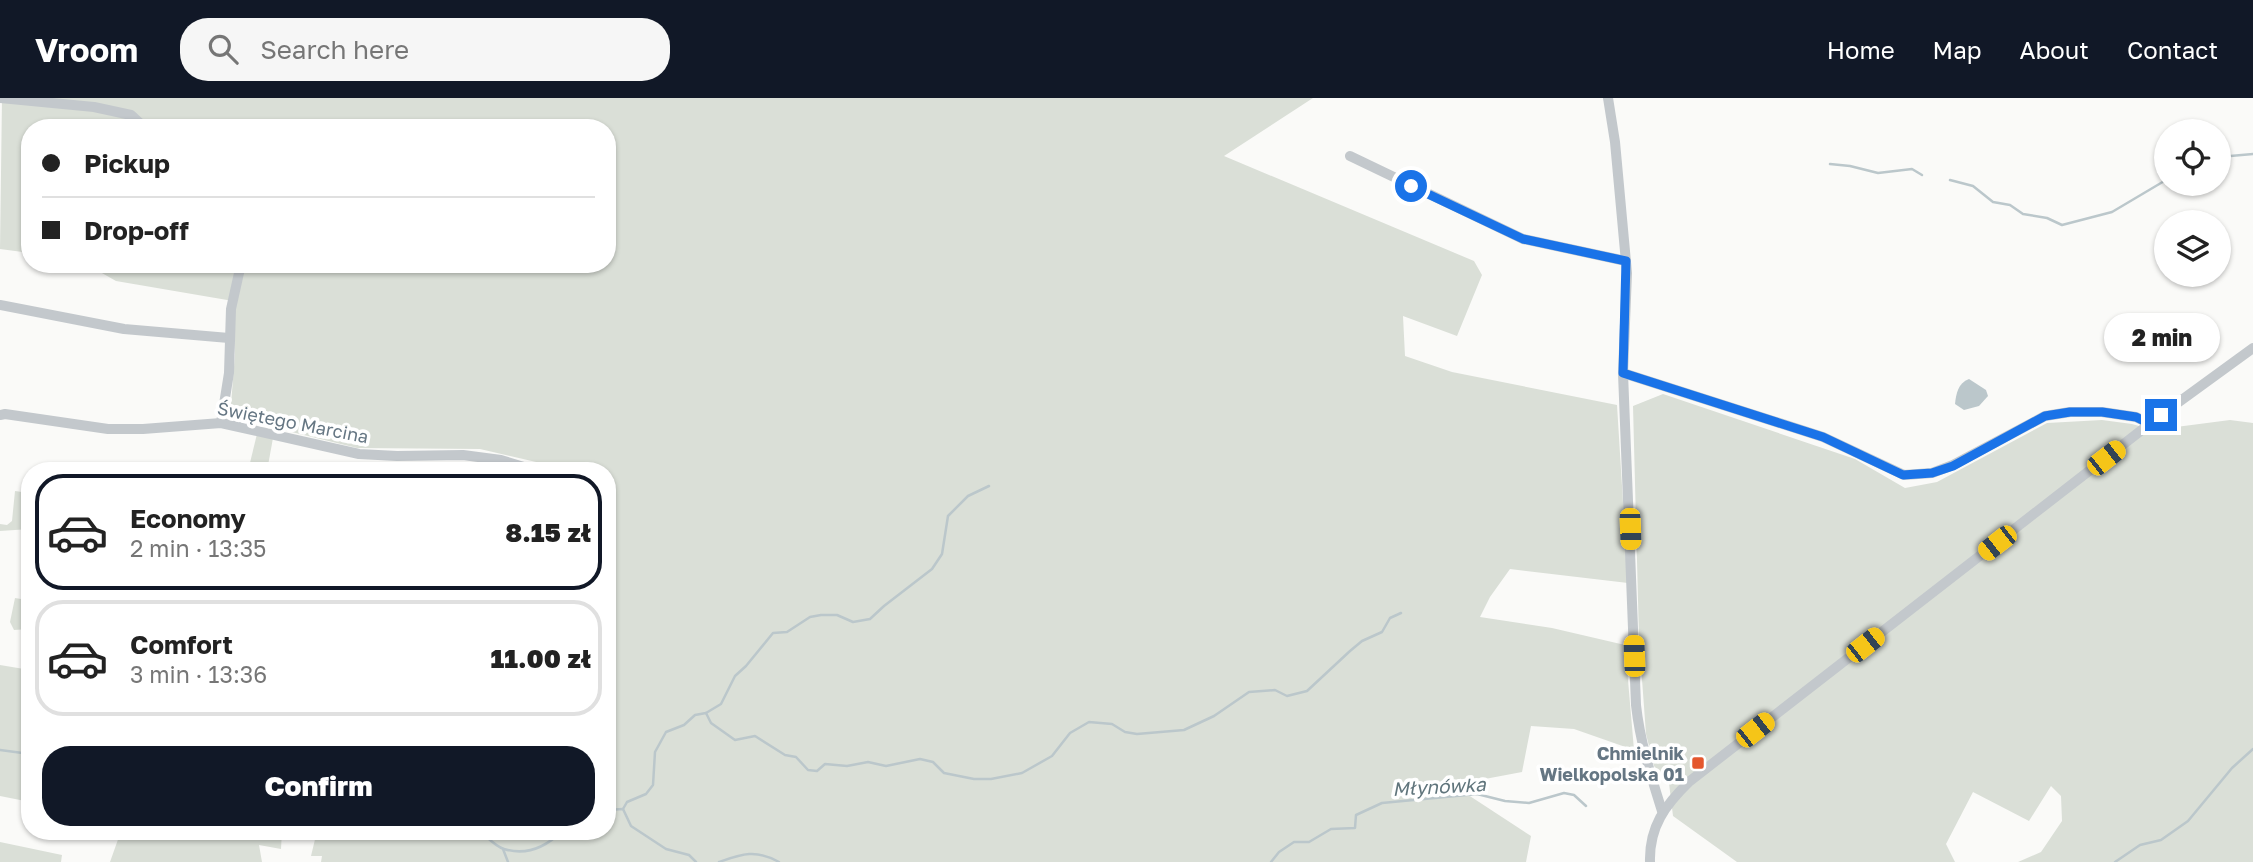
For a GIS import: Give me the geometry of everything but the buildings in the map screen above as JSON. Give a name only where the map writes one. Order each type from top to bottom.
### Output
[{"type":"street","points":[[0,98],[94,107],[131,115],[135,119]]},
{"type":"street","points":[[1608,98],[1615,142],[1626,261],[1623,373],[1636,705],[1645,756],[1662,811]]},
{"type":"street","points":[[1350,156],[1523,239],[1626,261]]},
{"type":"street","points":[[221,423],[229,373],[231,309],[239,273]]},
{"type":"street","points":[[0,305],[124,329],[229,338]]},
{"type":"street","points":[[1650,862],[1652,839],[1662,811],[1689,782],[2150,424],[2253,348]]},
{"type":"street","points":[[1623,373],[1823,437],[1903,475],[1932,473],[1953,466],[2045,416],[2070,412],[2102,412],[2136,417],[2150,424]]},
{"type":"street","name":"Świętego Marcina","points":[[0,415],[108,429],[221,423],[359,454],[463,455],[508,462]]},
{"type":"shaded area","points":[[2,98],[1313,98],[1224,156],[1474,261],[1482,275],[1457,336],[1403,316],[1405,356],[1452,372],[1617,405],[1628,583],[1510,569],[1490,597],[1480,617],[1552,628],[1625,645],[1634,750],[1574,729],[1531,726],[1522,772],[1453,785],[1531,836],[1526,862],[321,862],[322,856],[311,856],[315,840],[616,840],[616,462],[536,462],[480,449],[357,448],[230,417],[235,354],[233,301],[116,281],[102,273],[616,273],[616,119],[21,119],[21,252],[0,249]]},
{"type":"shaded area","points":[[1969,379],[1986,390],[1988,396],[1979,406],[1964,410],[1955,404],[1955,400],[1960,386]]},
{"type":"shaded area","points":[[1663,394],[1855,459],[1905,488],[1937,482],[2047,423],[2102,420],[2153,430],[2230,420],[2253,423],[2253,862],[2018,862],[2041,852],[2062,821],[2061,796],[2051,786],[2029,821],[1973,792],[1946,844],[1955,862],[1737,862],[1673,816],[1669,783],[1654,766],[1646,734],[1639,638],[1633,406]]},
{"type":"shaded area","points":[[257,434],[273,438],[269,462],[250,462]]},
{"type":"shaded area","points":[[15,491],[21,492],[21,530],[0,531],[0,524],[7,525],[12,521]]},
{"type":"shaded area","points":[[15,598],[21,599],[21,630],[14,630],[10,622]]},
{"type":"shaded area","points":[[0,665],[21,668],[21,800],[0,796]]},
{"type":"shaded area","points":[[118,840],[282,840],[281,849],[259,845],[262,862],[110,862]]},
{"type":"shaded area","points":[[0,842],[62,855],[61,862],[0,862]]},
{"type":"waterway","points":[[2231,156],[2253,154]]},
{"type":"waterway","points":[[1830,164],[1878,173],[1912,169],[1922,175]]},
{"type":"waterway","points":[[1950,180],[1973,186],[1993,202],[2010,205],[2023,214],[2047,218],[2062,225],[2112,212],[2154,187]]},
{"type":"waterway","points":[[706,713],[721,704],[735,676],[773,633],[787,632],[810,617],[821,615],[837,615],[853,622],[870,619],[932,569],[942,554],[948,516],[968,496],[989,486]]},
{"type":"waterway","points":[[623,809],[627,802],[646,794],[653,785],[655,752],[666,732],[684,725],[695,715],[706,713],[711,723],[735,740],[755,736],[785,755],[796,757],[808,770],[817,771],[825,764],[847,766],[868,762],[886,766],[920,759],[933,762],[944,773],[974,779],[991,779],[1022,773],[1052,756],[1070,733],[1089,722],[1112,724],[1125,732],[1137,734],[1184,730],[1214,716],[1249,692],[1275,690],[1287,696],[1307,691],[1362,641],[1382,632],[1390,618],[1401,613]]},
{"type":"waterway","points":[[2115,862],[2140,845],[2161,840],[2188,821],[2232,768],[2253,749]]},
{"type":"waterway","name":"Młynówka","points":[[0,750],[21,753]]},
{"type":"waterway","name":"Młynówka","points":[[1271,862],[1279,852],[1294,842],[1309,842],[1331,829],[1355,828],[1356,815],[1382,803],[1477,794],[1505,801],[1529,803],[1564,793],[1574,795],[1586,806]]},
{"type":"waterway","name":"Młynówka","points":[[616,809],[623,809],[631,826],[666,849],[689,855],[696,862]]},
{"type":"waterway","name":"Młynówka","points":[[490,840],[501,848],[512,851],[536,849],[551,840]]},
{"type":"waterway","points":[[503,849],[508,862]]},
{"type":"waterway","name":"Młynówka","points":[[719,862],[749,854],[763,855],[779,862]]},
{"type":"place","name":"Chmielnik Wielkopolska 01","points":[[1698,763]]},
{"type":"route","points":[[1411,186],[1523,239],[1626,261],[1623,373],[1823,437],[1903,475],[1932,473],[1953,466],[2045,416],[2070,412],[2102,412],[2136,417],[2150,424],[2161,415]]}]
